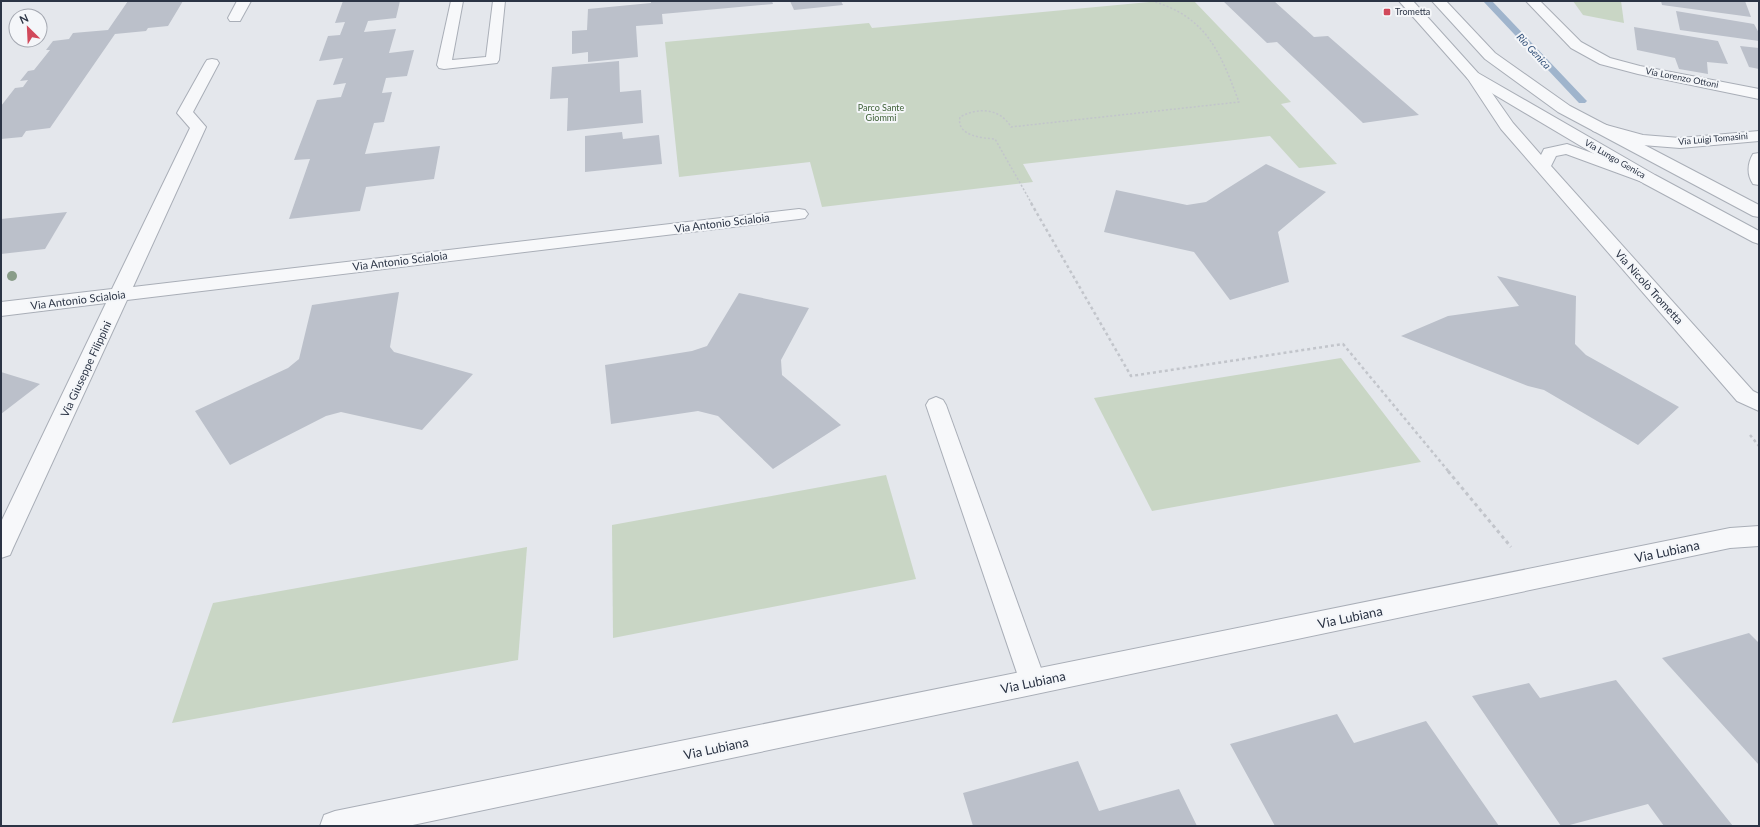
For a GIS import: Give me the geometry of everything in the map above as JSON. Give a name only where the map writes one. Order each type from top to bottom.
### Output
[{"type":"street","points":[[235,18],[244,1]]},
{"type":"street","name":"Via Nicolò Trometta","points":[[1406,1],[1473,76],[1507,126],[1542,167],[1745,396],[1759,403]]},
{"type":"street","points":[[1439,1],[1490,56],[1564,109],[1598,128]]},
{"type":"street","name":"Via Lorenzo Ottoni","points":[[1533,1],[1576,45],[1605,61],[1638,70],[1759,94]]},
{"type":"street","name":"Via Giuseppe Filippini","points":[[1,548],[198,127],[185,113],[212,63]]},
{"type":"street","name":"Via Lungo Genica","points":[[1473,76],[1649,179],[1759,238]]},
{"type":"street","name":"Via Lungo Genica","points":[[1598,128],[1759,212]]},
{"type":"street","name":"Via Luigi Tomasini","points":[[1598,128],[1642,140],[1680,143],[1759,136]]},
{"type":"street","points":[[1542,167],[1550,153],[1567,150],[1649,179]]},
{"type":"street","points":[[1759,158],[1756,172],[1759,180]]},
{"type":"street","name":"Via Antonio Scialoia","points":[[1,309],[799,214]]},
{"type":"street","name":"Via Lubiana","points":[[1730,538],[1759,524]]},
{"type":"street","name":"Via Lubiana","points":[[335,826],[1730,538],[1759,536]]},
{"type":"lane","points":[[458,1],[444,65],[492,60],[499,1]]},
{"type":"lane","points":[[936,405],[1034,682]]},
{"type":"path","points":[[1152,1],[1183,12],[1200,25],[1225,66],[1239,102],[1011,126],[1007,119],[1000,114],[991,111],[976,111],[960,117],[958,122],[962,130],[976,137],[995,139],[1131,376],[1343,344],[1537,578]]},
{"type":"green space","name":"Parco Sante Giommi","points":[[1160,1],[1194,1],[1291,102],[1281,104],[1337,164],[1299,168],[1270,136],[1023,164],[1033,182],[822,207],[810,162],[679,177],[665,42],[869,23],[872,28]]},
{"type":"green space","points":[[1573,1],[1621,1],[1624,23],[1583,15]]},
{"type":"green space","points":[[1341,358],[1421,462],[1152,511],[1094,398]]},
{"type":"green space","points":[[886,475],[916,579],[613,638],[612,525]]},
{"type":"green space","points":[[527,547],[518,660],[172,723],[213,603]]},
{"type":"building","points":[[128,1],[183,1],[168,26],[148,28],[146,31],[115,34],[50,128],[26,131],[22,137],[1,139],[1,106],[15,88],[23,87],[28,80],[20,81],[28,71],[34,70],[50,50],[46,50],[53,41],[69,39],[73,33],[108,30]]},
{"type":"building","points":[[343,1],[400,1],[396,18],[368,21],[364,32],[396,29],[389,53],[414,50],[407,76],[386,78],[382,93],[392,92],[384,122],[374,123],[365,154],[440,146],[434,179],[366,187],[360,211],[289,219],[310,159],[294,160],[317,100],[341,97],[346,83],[333,85],[343,58],[319,61],[328,36],[340,35],[345,22],[335,23]]},
{"type":"building","points":[[651,1],[772,1],[773,4],[662,14],[663,24],[636,26],[638,57],[588,62],[588,52],[572,54],[572,31],[587,30],[588,9],[651,3]]},
{"type":"building","points":[[790,1],[841,1],[843,5],[794,10]]},
{"type":"building","points":[[1223,1],[1274,1],[1314,37],[1328,36],[1419,115],[1363,123],[1277,42],[1267,43]]},
{"type":"building","points":[[1661,1],[1745,1],[1751,17],[1662,5]]},
{"type":"building","points":[[1676,11],[1754,24],[1759,33],[1759,41],[1680,30]]},
{"type":"building","points":[[1634,27],[1718,41],[1728,64],[1707,62],[1708,74],[1679,69],[1675,58],[1637,50]]},
{"type":"building","points":[[1740,46],[1759,48],[1759,69],[1749,67]]},
{"type":"building","points":[[619,61],[620,92],[641,90],[643,123],[567,131],[568,98],[550,99],[552,67]]},
{"type":"building","points":[[622,132],[623,139],[659,135],[662,164],[585,172],[585,136]]},
{"type":"building","points":[[1266,164],[1326,192],[1278,232],[1289,282],[1230,300],[1194,252],[1104,232],[1116,190],[1187,205],[1206,202]]},
{"type":"building","points":[[67,212],[45,249],[1,254],[1,219]]},
{"type":"building","points":[[1497,276],[1576,296],[1575,344],[1586,355],[1679,407],[1638,445],[1544,390],[1528,386],[1401,336],[1448,316],[1519,306]]},
{"type":"building","points":[[399,292],[390,347],[394,352],[473,374],[422,430],[341,412],[326,416],[230,465],[195,411],[288,368],[299,359],[312,305]]},
{"type":"building","points":[[739,293],[809,308],[781,360],[782,375],[841,425],[773,469],[718,416],[698,411],[611,424],[605,365],[692,351],[707,346]]},
{"type":"building","points":[[1,372],[40,384],[1,414]]},
{"type":"building","points":[[1749,633],[1759,643],[1759,765],[1662,658]]},
{"type":"building","points":[[1616,680],[1733,826],[1664,826],[1648,804],[1566,826],[1561,826],[1472,696],[1529,683],[1540,698]]},
{"type":"building","points":[[1337,714],[1354,743],[1426,721],[1499,826],[1275,826],[1230,744]]},
{"type":"building","points":[[1078,761],[1099,811],[1179,789],[1197,826],[973,826],[963,793]]},
{"type":"waterway","name":"Rio Genica","points":[[1487,1],[1582,101]]},
{"type":"place","name":"Trometta","points":[[1387,12]]}]
